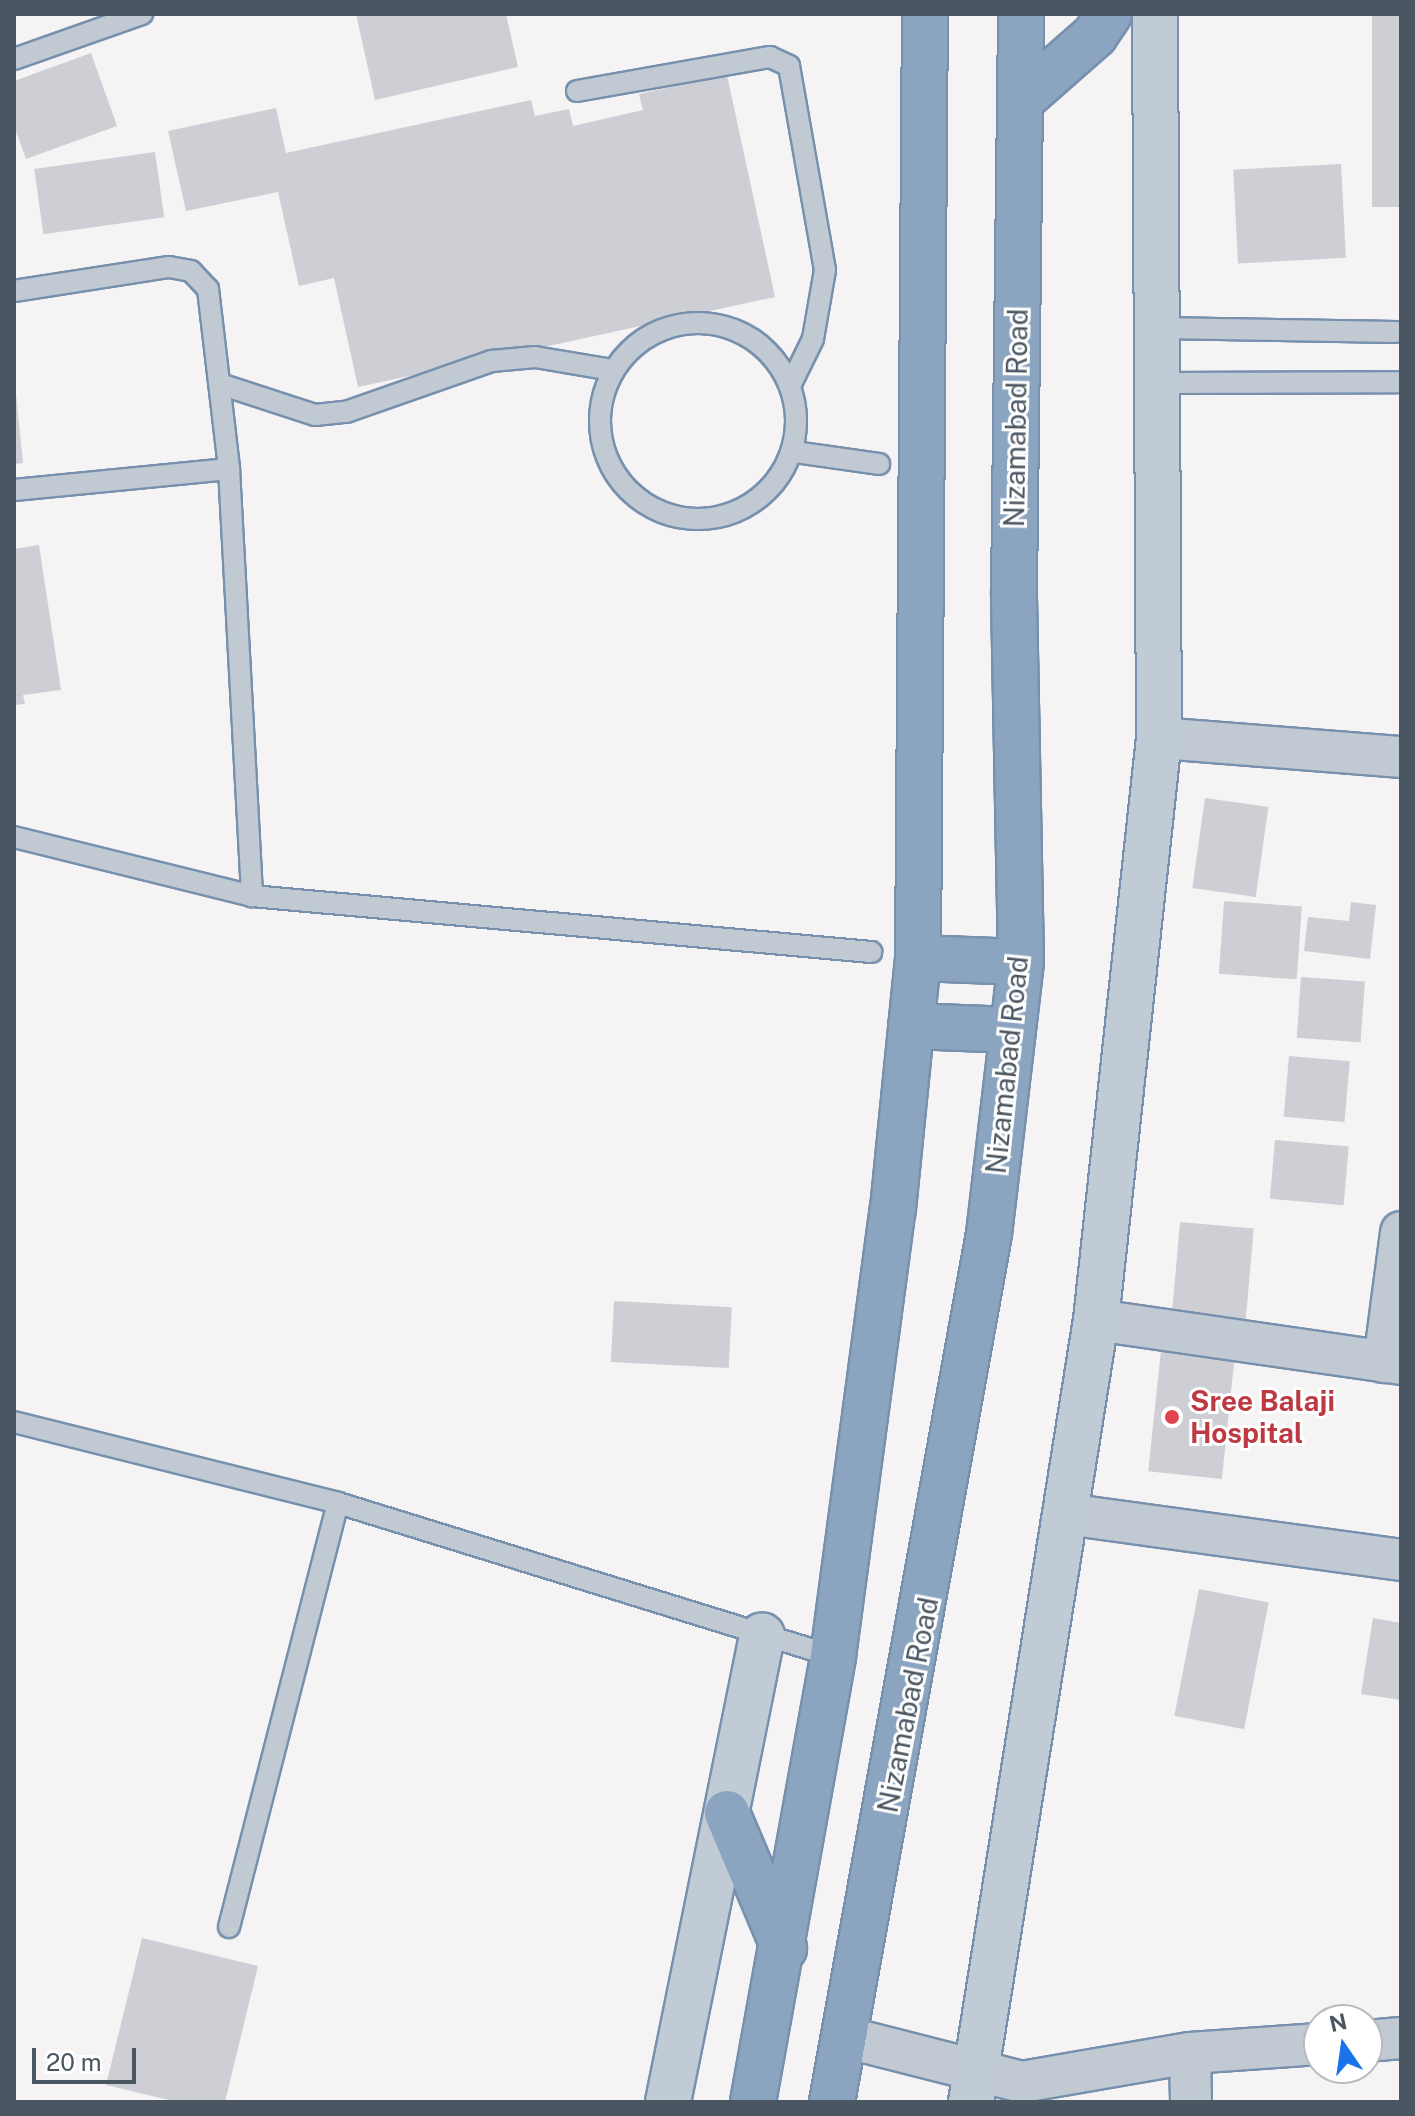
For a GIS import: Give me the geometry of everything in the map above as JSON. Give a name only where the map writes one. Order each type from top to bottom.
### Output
[{"type":"highway","points":[[753,2102],[784,1948],[833,1656],[918,958],[925,14]]},
{"type":"highway","name":"Nizamabad Road","points":[[832,2102],[930,1589],[989,1234],[1021,962],[1014,591],[1021,14]]},
{"type":"highway","points":[[1020,101],[1095,35],[1109,14]]},
{"type":"highway","points":[[918,958],[1021,962]]},
{"type":"highway","points":[[911,1026],[1013,1030]]},
{"type":"highway","points":[[727,1813],[784,1948]]},
{"type":"main road","points":[[974,2086],[1096,1320],[1159,738],[1161,383],[1155,14]]},
{"type":"main road","points":[[668,2102],[762,1635]]},
{"type":"street","points":[[1159,738],[1401,757]]},
{"type":"street","points":[[1096,1320],[1392,1363],[1401,1232]]},
{"type":"street","points":[[1066,1514],[1401,1560]]},
{"type":"street","points":[[845,2037],[974,2086],[1022,2092],[1190,2053],[1303,2045]]},
{"type":"street","points":[[1190,2053],[1191,2102]]},
{"type":"lane","points":[[14,59],[142,14]]},
{"type":"lane","points":[[577,91],[770,57],[789,66],[825,270],[813,339],[790,386]]},
{"type":"lane","points":[[14,291],[169,267],[191,271],[208,289],[229,469],[252,896]]},
{"type":"lane","points":[[706,323],[742,333],[771,355],[790,386],[795,452],[770,488],[741,509],[706,519],[670,515],[638,500],[614,473],[600,440],[600,404],[613,370],[637,343],[670,327],[706,323]]},
{"type":"lane","points":[[1160,328],[1396,332]]},
{"type":"lane","points":[[220,384],[315,415],[346,412],[492,361],[535,357],[613,370]]},
{"type":"lane","points":[[1161,383],[1398,382]]},
{"type":"lane","points":[[795,452],[879,464]]},
{"type":"lane","points":[[14,490],[229,469]]},
{"type":"lane","points":[[14,837],[252,896],[871,952]]},
{"type":"lane","points":[[14,1422],[338,1503],[833,1656]]},
{"type":"lane","points":[[229,1927],[338,1503]]},
{"type":"building","points":[[356,14],[506,14],[518,67],[375,100]]},
{"type":"building","points":[[1372,14],[1401,14],[1401,207],[1372,207]]},
{"type":"building","points":[[91,53],[117,126],[26,159],[14,126],[14,81]]},
{"type":"building","points":[[727,75],[775,297],[358,387],[334,278],[299,286],[278,192],[186,211],[168,131],[276,108],[286,153],[531,100],[535,116],[569,109],[573,126],[643,110],[639,94]]},
{"type":"building","points":[[155,152],[164,217],[43,234],[34,169]]},
{"type":"building","points":[[1341,164],[1346,258],[1238,264],[1233,170]]},
{"type":"building","points":[[14,395],[23,463],[14,464]]},
{"type":"building","points":[[39,545],[61,690],[23,695],[25,704],[14,705],[14,549]]},
{"type":"building","points":[[1205,798],[1268,807],[1256,897],[1192,888]]},
{"type":"building","points":[[1224,901],[1302,906],[1297,979],[1219,974]]},
{"type":"building","points":[[1351,902],[1376,905],[1370,959],[1304,951],[1308,917],[1349,921]]},
{"type":"building","points":[[1301,977],[1365,981],[1361,1042],[1297,1038]]},
{"type":"building","points":[[1289,1056],[1350,1061],[1344,1122],[1284,1117]]},
{"type":"building","points":[[1275,1140],[1349,1146],[1344,1205],[1270,1199]]},
{"type":"building","points":[[1180,1222],[1254,1228],[1246,1320],[1172,1314]]},
{"type":"building","points":[[614,1301],[732,1307],[729,1368],[611,1362]]},
{"type":"building","points":[[1161,1350],[1235,1358],[1222,1479],[1148,1471]]},
{"type":"building","points":[[1199,1589],[1269,1603],[1244,1729],[1174,1716]]},
{"type":"building","points":[[1373,1618],[1401,1623],[1401,1700],[1361,1694]]},
{"type":"building","points":[[142,1938],[258,1966],[225,2102],[177,2102],[106,2085]]},
{"type":"place","name":"Sree Balaji Hospital","points":[[1172,1417]]}]
